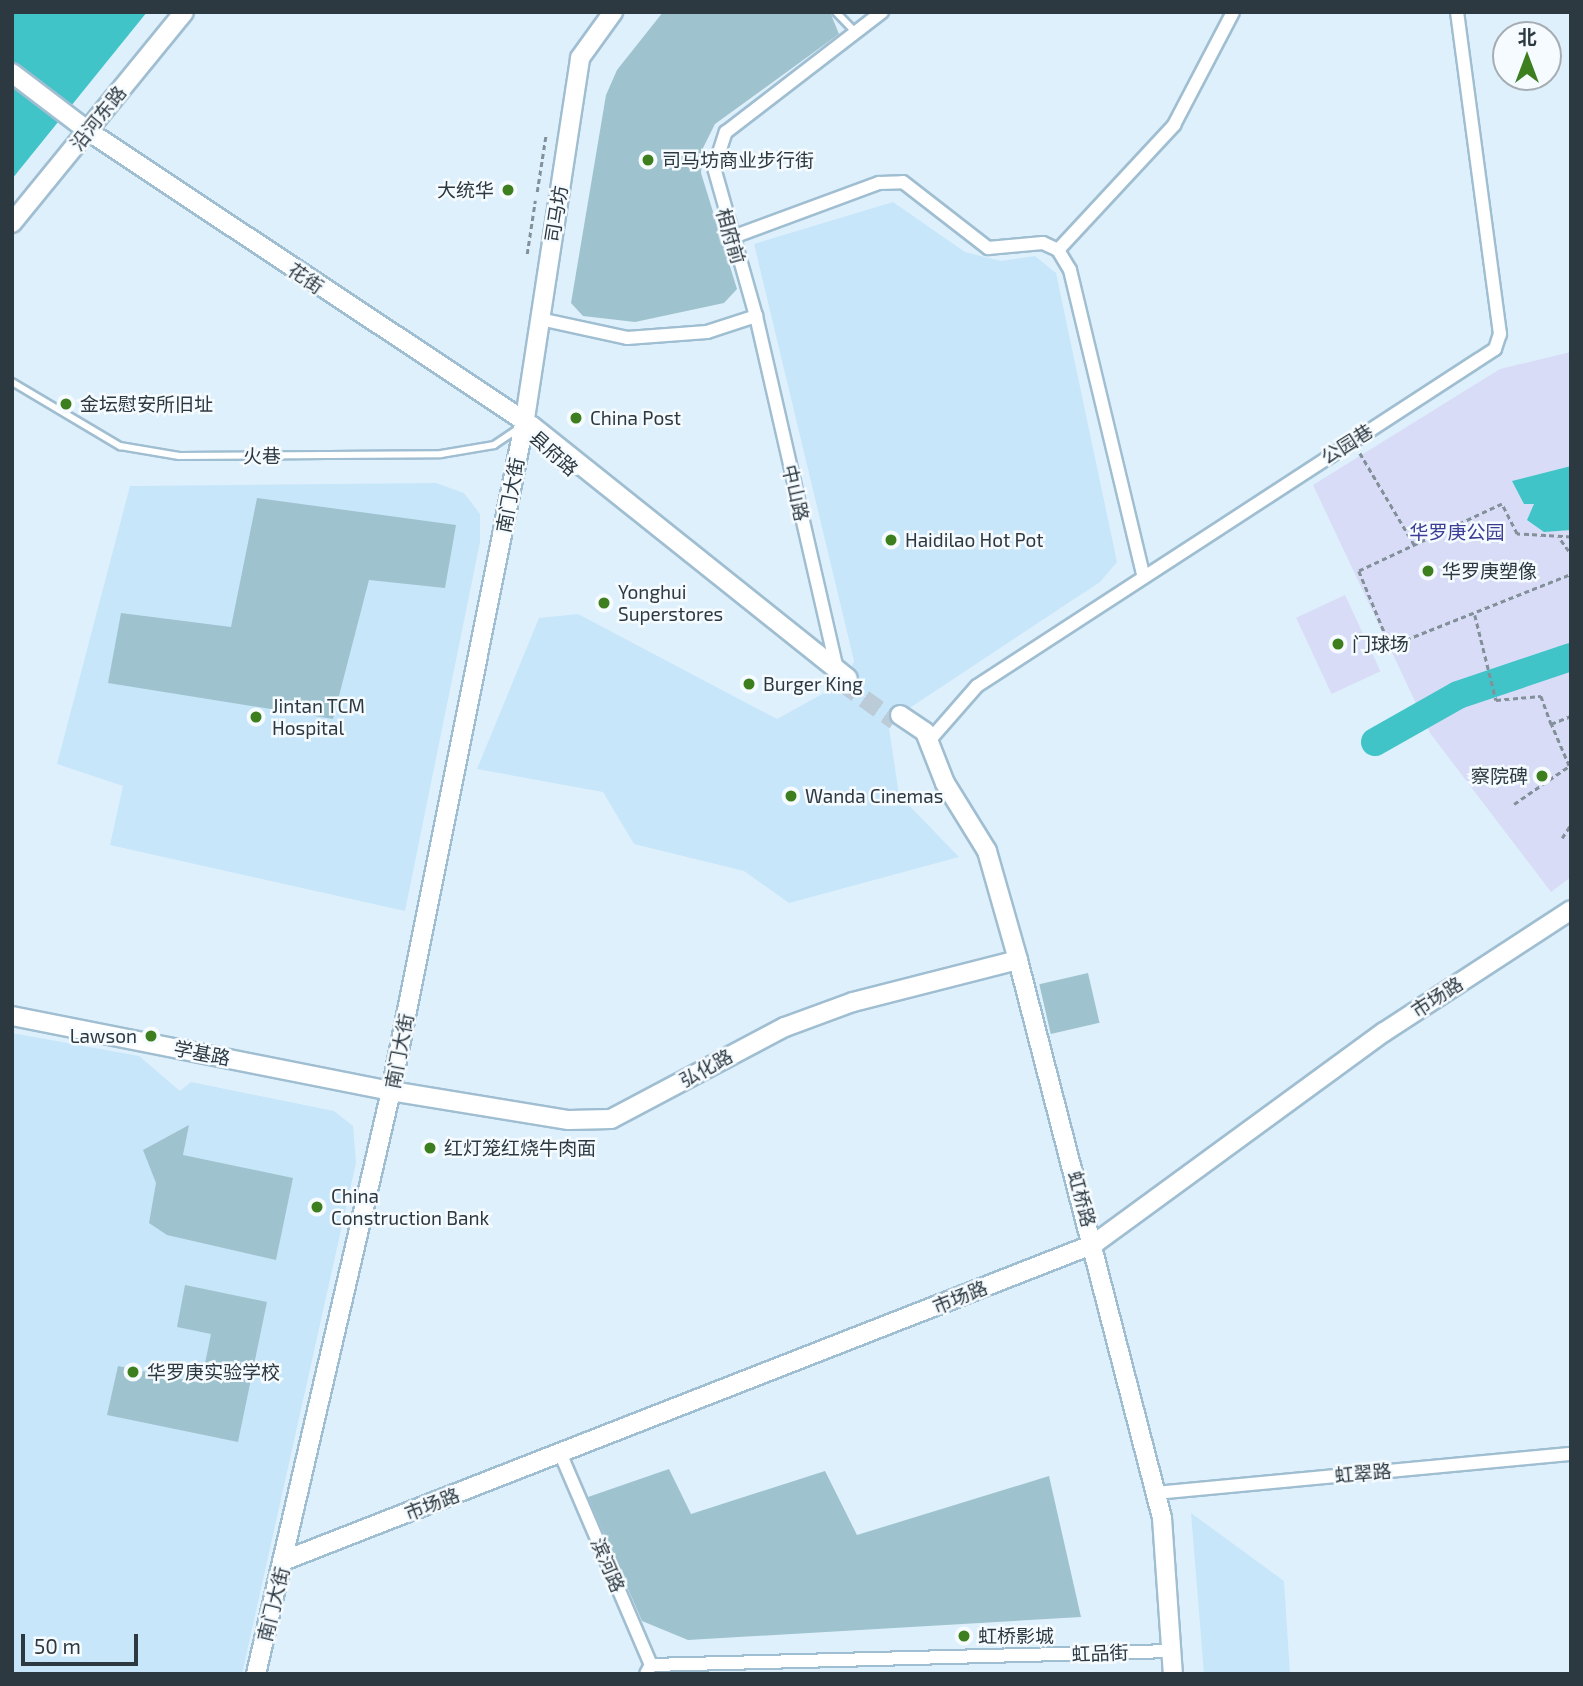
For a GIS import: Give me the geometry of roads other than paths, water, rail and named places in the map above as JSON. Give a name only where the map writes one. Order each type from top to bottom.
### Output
[{"type":"street","name":"沿河东路","points":[[12,223],[184,12]]},
{"type":"street","name":"司马坊","points":[[524,425],[580,58],[613,12]]},
{"type":"street","name":"相府前","points":[[756,316],[730,238],[714,168],[726,132],[881,12]]},
{"type":"street","points":[[1058,250],[1174,125],[1233,12]]},
{"type":"street","name":"公园巷","points":[[928,742],[977,686],[1143,574],[1495,349],[1500,334],[1457,12]]},
{"type":"street","name":"花街","points":[[12,73],[88,131],[524,425]]},
{"type":"street","points":[[730,238],[879,183],[903,182],[988,248],[1044,243],[1058,250],[1070,270],[1143,574]]},
{"type":"street","points":[[540,319],[627,338],[707,332],[756,316]]},
{"type":"street","name":"中山路","points":[[756,316],[842,677]]},
{"type":"street","name":"县府路","points":[[524,425],[663,547],[842,677]]},
{"type":"street","name":"南门大街","points":[[256,1674],[391,1091],[524,425]]},
{"type":"street","points":[[898,718],[928,742]]},
{"type":"street","name":"虹桥路","points":[[928,742],[987,851],[1094,1244],[1156,1493],[1172,1674]]},
{"type":"street","name":"市场路","points":[[283,1561],[561,1455],[1094,1244],[1384,1032],[1571,911]]},
{"type":"street","name":"弘化路","points":[[391,1091],[569,1121],[611,1119],[785,1027],[853,1002],[1018,960]]},
{"type":"street","name":"学基路","points":[[12,1016],[391,1091]]},
{"type":"street","name":"虹翠路","points":[[1156,1493],[1571,1454]]},
{"type":"street","name":"滨河路","points":[[561,1455],[648,1670]]},
{"type":"street","name":"虹品街","points":[[648,1670],[1171,1651]]},
{"type":"lane","points":[[836,12],[855,32]]},
{"type":"lane","name":"火巷","points":[[12,382],[120,446],[179,456],[441,454],[494,444],[524,425]]},
{"type":"water","points":[[12,12],[147,12],[12,179]]},
{"type":"water","points":[[1571,466],[1571,530],[1544,532],[1527,520],[1534,504],[1524,504],[1512,481]]},
{"type":"waterway","points":[[1375,742],[1458,695],[1571,657]]},
{"type":"tunnel","points":[[842,683],[895,721]]},
{"type":"place","name":"司马坊商业步行街","points":[[648,160]]},
{"type":"place","name":"大统华","points":[[508,190]]},
{"type":"place","name":"金坛慰安所旧址","points":[[66,404]]},
{"type":"place","name":"China Post","points":[[576,418]]},
{"type":"place","name":"Haidilao Hot Pot","points":[[891,540]]},
{"type":"place","name":"华罗庚塑像","points":[[1428,571]]},
{"type":"place","name":"Yonghui Superstores","points":[[604,603]]},
{"type":"place","name":"门球场","points":[[1338,644]]},
{"type":"place","name":"Burger King","points":[[749,684]]},
{"type":"place","name":"Jintan TCM Hospital","points":[[256,717]]},
{"type":"place","name":"察院碑","points":[[1542,776]]},
{"type":"place","name":"Wanda Cinemas","points":[[791,796]]},
{"type":"place","name":"Lawson","points":[[151,1036]]},
{"type":"place","name":"红灯笼红烧牛肉面","points":[[430,1148]]},
{"type":"place","name":"China Construction Bank","points":[[317,1207]]},
{"type":"place","name":"华罗庚实验学校","points":[[133,1372]]},
{"type":"place","name":"虹桥影城","points":[[964,1636]]},
{"type":"park label","name":"华罗庚公园","points":[[1457,532]]}]
